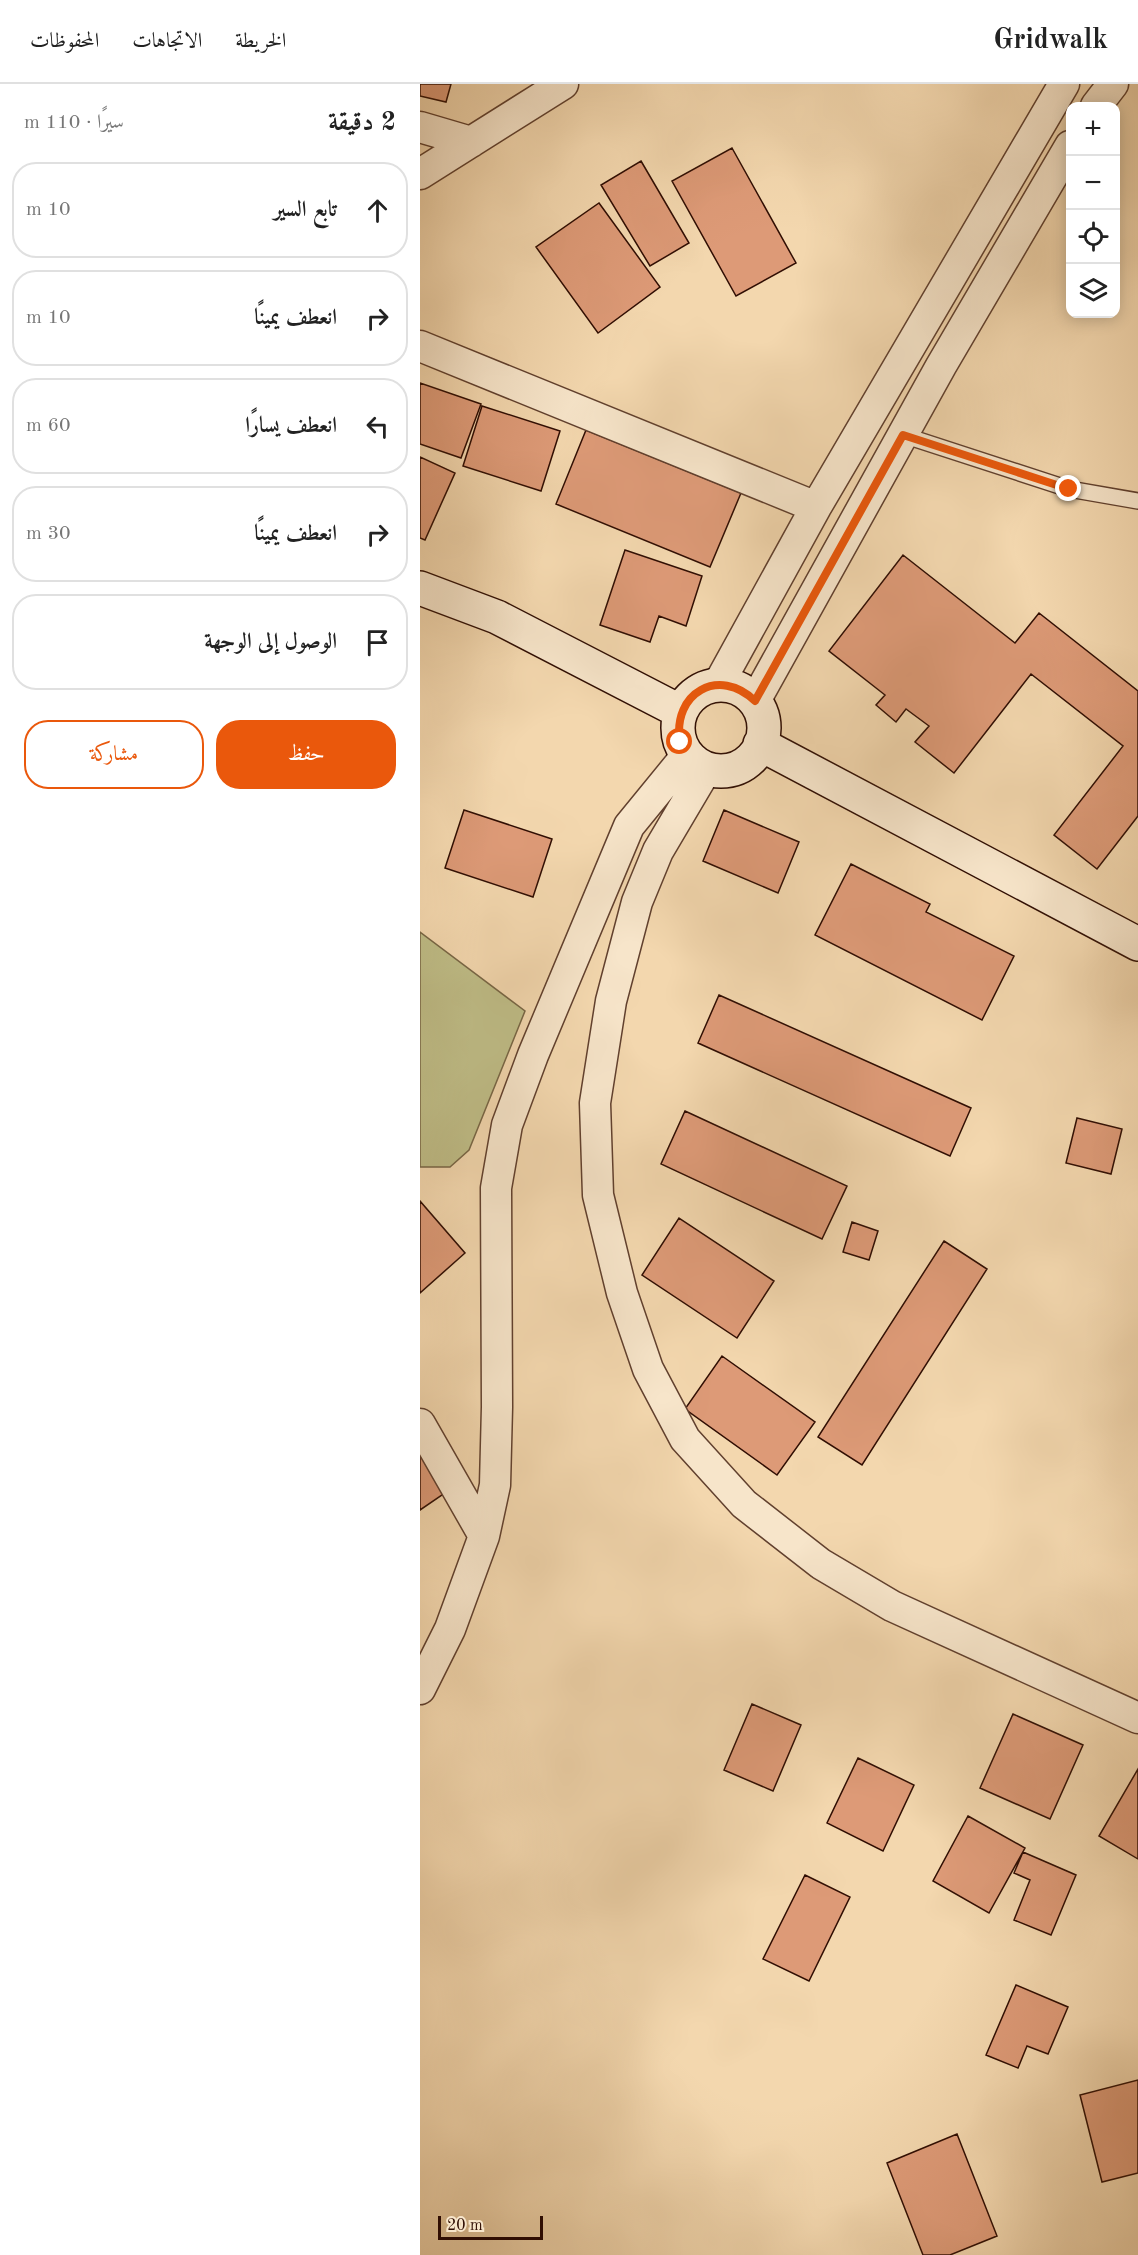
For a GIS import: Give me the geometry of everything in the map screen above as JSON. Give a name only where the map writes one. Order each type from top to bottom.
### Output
[{"type":"main road","points":[[420,588],[497,617],[681,712]]},
{"type":"main road","points":[[718,685],[733,686],[755,701],[762,715],[764,730],[760,744],[750,759],[736,768],[722,771],[697,762],[680,742],[678,727],[681,712],[691,696],[704,688],[718,685]]},
{"type":"main road","points":[[760,744],[1138,945]]},
{"type":"street","points":[[420,174],[563,84]]},
{"type":"street","points":[[718,685],[816,507],[1064,84]]},
{"type":"street","points":[[420,127],[471,142]]},
{"type":"street","points":[[755,701],[903,435],[1066,155]]},
{"type":"street","points":[[420,346],[816,507]]},
{"type":"street","points":[[420,1689],[450,1629],[484,1536],[495,1485],[496,1188],[507,1125],[533,1055],[629,826],[697,762]]},
{"type":"street","points":[[697,762],[637,902],[611,1001],[595,1103],[598,1195],[622,1293],[648,1369],[685,1439],[744,1504],[821,1564],[891,1606],[1138,1718]]},
{"type":"street","points":[[420,1424],[484,1536]]},
{"type":"lane","points":[[903,435],[1069,489],[1138,501]]},
{"type":"shaded area","points":[[420,932],[525,1011],[469,1150],[450,1167],[420,1167]]},
{"type":"building","points":[[420,84],[451,84],[446,102],[420,96]]},
{"type":"building","points":[[732,148],[796,263],[736,296],[672,181]]},
{"type":"building","points":[[641,161],[689,243],[650,266],[601,185]]},
{"type":"building","points":[[599,203],[660,287],[598,333],[536,247]]},
{"type":"building","points":[[420,383],[481,404],[461,458],[420,444]]},
{"type":"building","points":[[482,406],[560,431],[541,491],[463,466]]},
{"type":"building","points":[[586,430],[741,493],[710,567],[556,504]]},
{"type":"building","points":[[420,457],[455,473],[425,540],[420,538]]},
{"type":"building","points":[[625,550],[702,576],[686,626],[659,616],[650,642],[600,625]]},
{"type":"building","points":[[903,555],[1015,643],[1039,613],[1138,691],[1138,816],[1097,869],[1054,835],[1123,746],[1031,674],[954,773],[915,742],[929,726],[906,709],[896,722],[876,705],[885,695],[829,651]]},
{"type":"building","points":[[464,810],[552,839],[533,897],[445,868]]},
{"type":"building","points":[[724,810],[799,842],[778,893],[703,861]]},
{"type":"building","points":[[851,864],[930,904],[926,912],[1014,956],[982,1020],[815,935]]},
{"type":"building","points":[[719,995],[971,1108],[950,1156],[698,1043]]},
{"type":"building","points":[[685,1111],[847,1186],[822,1239],[661,1164]]},
{"type":"building","points":[[1077,1118],[1122,1129],[1111,1174],[1066,1163]]},
{"type":"building","points":[[420,1201],[465,1253],[420,1293]]},
{"type":"building","points":[[679,1218],[774,1281],[737,1338],[642,1275]]},
{"type":"building","points":[[852,1222],[878,1231],[869,1260],[843,1252]]},
{"type":"building","points":[[944,1241],[987,1269],[862,1465],[818,1437]]},
{"type":"building","points":[[722,1356],[815,1422],[777,1475],[685,1409]]},
{"type":"building","points":[[420,1433],[455,1486],[420,1510]]},
{"type":"building","points":[[752,1704],[801,1725],[773,1791],[724,1770]]},
{"type":"building","points":[[1013,1714],[1083,1745],[1050,1819],[980,1788]]},
{"type":"building","points":[[858,1758],[914,1785],[883,1851],[827,1823]]},
{"type":"building","points":[[1138,1769],[1138,1859],[1099,1836]]},
{"type":"building","points":[[968,1816],[1025,1848],[989,1913],[933,1881]]},
{"type":"building","points":[[1023,1852],[1076,1875],[1051,1935],[1014,1920],[1030,1880],[1014,1873]]},
{"type":"building","points":[[805,1875],[850,1897],[809,1981],[763,1959]]},
{"type":"building","points":[[1016,1985],[1068,2007],[1048,2054],[1027,2046],[1018,2068],[986,2055]]},
{"type":"building","points":[[1138,2080],[1138,2173],[1102,2182],[1080,2095]]},
{"type":"building","points":[[957,2134],[997,2236],[950,2255],[923,2255],[887,2163]]},
{"type":"route","points":[[680,742],[678,727],[681,712],[691,696],[704,688],[718,685],[733,686],[755,701],[903,435],[1069,489]]}]
